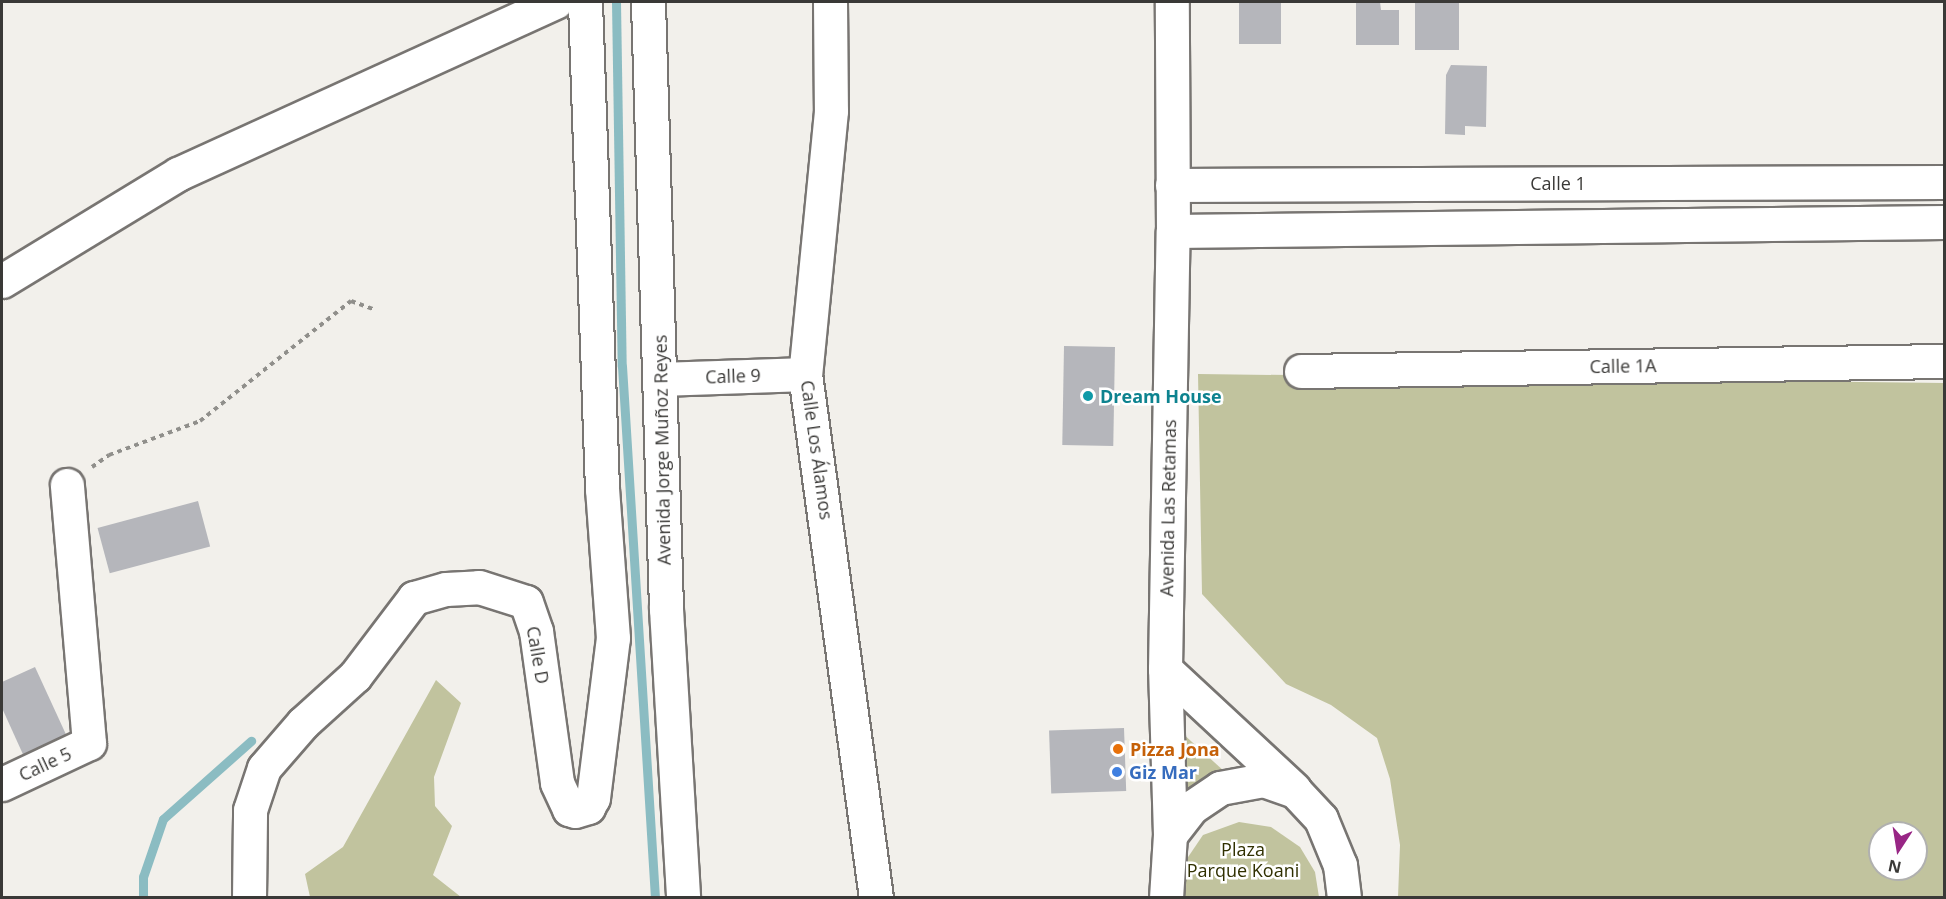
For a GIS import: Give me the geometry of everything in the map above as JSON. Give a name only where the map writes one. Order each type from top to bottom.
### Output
[{"type":"street","points":[[2,281],[178,174],[556,2]]},
{"type":"street","name":"Calle D","points":[[249,897],[250,810],[264,768],[303,723],[355,676],[414,598],[446,589],[479,586],[526,602],[536,631],[557,783],[563,800],[575,811],[588,807],[593,798],[613,638],[602,489],[585,2]]},
{"type":"street","name":"Avenida Jorge Muñoz Reyes","points":[[648,2],[661,379],[666,609],[683,897]]},
{"type":"street","name":"Calle Los Álamos","points":[[830,2],[831,111],[805,374],[876,897]]},
{"type":"street","name":"Avenida Las Retamas","points":[[1166,897],[1170,835],[1165,669],[1173,231],[1172,2]]},
{"type":"street","name":"Calle 1","points":[[1172,185],[1944,182]]},
{"type":"street","points":[[1696,183],[1697,224]]},
{"type":"street","points":[[1383,184],[1383,228]]},
{"type":"street","points":[[1173,231],[1944,222]]},
{"type":"street","name":"Calle 1A","points":[[1301,371],[1944,361]]},
{"type":"street","name":"Calle 9","points":[[661,379],[805,374]]},
{"type":"street","name":"Calle 5","points":[[2,784],[89,743],[67,485]]},
{"type":"street","points":[[1165,669],[1295,790],[1321,819],[1340,866],[1344,897]]},
{"type":"street","points":[[1170,835],[1192,807],[1220,788],[1263,780],[1295,790]]},
{"type":"path","points":[[67,485],[109,455],[200,421],[351,301],[373,309]]},
{"type":"green space","points":[[1198,374],[1944,383],[1944,897],[1398,897],[1400,845],[1390,779],[1377,738],[1331,705],[1286,684],[1202,594]]},
{"type":"green space","points":[[436,680],[461,703],[434,777],[435,806],[452,826],[433,875],[461,897],[310,897],[305,874],[343,847]]},
{"type":"green space","points":[[1181,732],[1236,782],[1180,810]]},
{"type":"green space","name":"Plaza Parque Koani","points":[[1239,822],[1271,827],[1300,847],[1315,872],[1319,897],[1179,898],[1182,866],[1203,835]]},
{"type":"building","points":[[1239,2],[1281,2],[1281,44],[1239,44]]},
{"type":"building","points":[[1356,2],[1380,2],[1381,10],[1399,10],[1399,45],[1356,45]]},
{"type":"building","points":[[1415,2],[1459,2],[1459,50],[1415,50]]},
{"type":"building","points":[[1451,65],[1487,66],[1486,127],[1465,126],[1465,135],[1445,134],[1446,75]]},
{"type":"building","name":"Dream House","points":[[1064,346],[1115,347],[1113,446],[1062,445]]},
{"type":"building","points":[[198,501],[210,546],[110,573],[98,528]]},
{"type":"building","points":[[35,667],[69,741],[26,761],[2,708],[2,682]]},
{"type":"building","points":[[1124,728],[1126,791],[1051,794],[1049,731]]},
{"type":"waterway","points":[[616,2],[622,366],[655,898]]},
{"type":"waterway","points":[[143,898],[143,877],[163,819],[251,741]]},
{"type":"place","name":"Dream House","points":[[1088,396]]},
{"type":"place","name":"Pizza Jona","points":[[1118,749]]},
{"type":"place","name":"Giz Mar","points":[[1117,772]]}]
